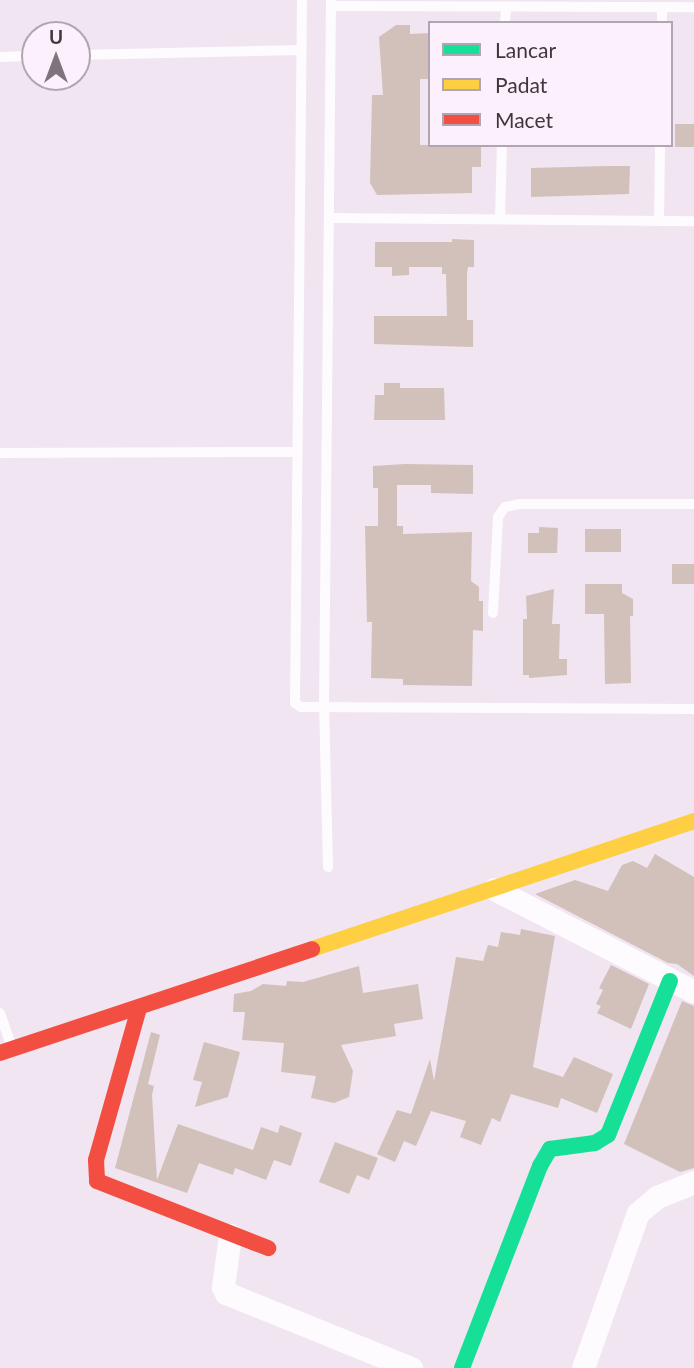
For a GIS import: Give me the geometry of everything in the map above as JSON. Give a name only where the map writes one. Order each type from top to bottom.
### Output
[{"type":"street","points":[[6,1050],[139,1009],[694,821]]},
{"type":"street","points":[[494,889],[694,992]]},
{"type":"street","points":[[462,1368],[540,1166],[550,1149],[595,1143],[608,1135],[670,981]]},
{"type":"street","points":[[139,1009],[96,1160],[97,1181],[268,1248]]},
{"type":"street","points":[[583,1368],[638,1213],[657,1197],[694,1182]]},
{"type":"street","points":[[230,1235],[223,1287],[226,1293],[411,1368]]},
{"type":"lane","points":[[302,0],[293,699],[301,707],[324,705],[694,709]]},
{"type":"lane","points":[[328,867],[324,705],[331,3],[694,7]]},
{"type":"lane","points":[[505,21],[506,7]]},
{"type":"lane","points":[[662,7],[662,21]]},
{"type":"lane","points":[[91,55],[301,50]]},
{"type":"lane","points":[[0,57],[21,56]]},
{"type":"lane","points":[[500,219],[502,147]]},
{"type":"lane","points":[[659,221],[660,147]]},
{"type":"lane","points":[[330,218],[694,221]]},
{"type":"lane","points":[[0,453],[296,452]]},
{"type":"lane","points":[[494,613],[498,517],[505,508],[522,504],[694,505]]},
{"type":"lane","points":[[0,1013],[6,1050]]},
{"type":"building","points":[[396,25],[410,25],[410,34],[428,33],[428,79],[420,79],[420,145],[481,147],[481,167],[472,167],[472,193],[377,195],[370,183],[372,95],[383,95],[379,37]]},
{"type":"building","points":[[675,124],[694,124],[694,147],[675,147]]},
{"type":"building","points":[[630,166],[629,194],[531,197],[531,168]]},
{"type":"building","points":[[452,239],[474,240],[474,267],[468,267],[467,274],[467,320],[473,320],[473,347],[374,344],[374,316],[447,316],[446,274],[442,274],[442,267],[409,267],[409,275],[392,276],[392,267],[375,267],[375,242],[452,242]]},
{"type":"building","points":[[384,383],[400,383],[400,388],[444,388],[445,420],[374,420],[375,395],[384,395]]},
{"type":"building","points":[[473,465],[473,494],[431,493],[431,485],[397,485],[397,526],[403,526],[403,534],[472,532],[471,581],[479,587],[479,601],[483,601],[483,631],[473,630],[472,686],[403,685],[403,679],[371,678],[372,622],[367,622],[365,526],[378,526],[378,488],[373,488],[373,466]]},
{"type":"building","points":[[539,527],[558,528],[557,553],[528,553],[528,533],[539,533]]},
{"type":"building","points":[[585,529],[621,529],[621,552],[585,552]]},
{"type":"building","points":[[672,564],[694,564],[694,584],[672,584]]},
{"type":"building","points":[[585,584],[622,584],[622,593],[633,599],[633,616],[630,616],[631,683],[605,684],[604,614],[585,614]]},
{"type":"building","points":[[554,589],[552,624],[560,624],[559,659],[567,659],[567,675],[529,678],[529,675],[523,675],[523,619],[527,619],[526,596]]},
{"type":"building","points":[[655,854],[694,877],[694,976],[677,964],[668,963],[535,894],[575,880],[608,891],[622,865],[633,861],[647,868]]},
{"type":"building","points":[[521,929],[555,936],[533,1067],[563,1077],[574,1057],[613,1074],[597,1113],[561,1098],[558,1108],[511,1094],[500,1122],[492,1118],[481,1145],[460,1137],[466,1121],[431,1111],[416,1146],[404,1141],[395,1162],[377,1154],[397,1110],[411,1114],[430,1059],[434,1081],[456,957],[483,961],[488,945],[498,947],[501,932],[520,935]]},
{"type":"building","points":[[611,965],[649,984],[631,1029],[597,1013],[601,1006],[596,1004],[603,990],[599,988]]},
{"type":"building","points":[[359,966],[363,993],[418,984],[423,1019],[394,1024],[396,1036],[341,1045],[353,1071],[349,1097],[334,1103],[311,1098],[316,1076],[281,1072],[284,1043],[242,1040],[245,1012],[233,1012],[234,994],[251,991],[263,984],[286,986],[287,981],[303,982]]},
{"type":"building","points":[[682,1001],[694,1006],[694,1168],[680,1172],[624,1144]]},
{"type":"building","points":[[151,1032],[160,1035],[148,1084],[154,1086],[152,1095],[157,1180],[178,1124],[253,1150],[261,1127],[278,1133],[280,1125],[302,1133],[291,1166],[274,1160],[266,1180],[235,1168],[233,1175],[199,1163],[187,1193],[115,1168]]},
{"type":"building","points":[[204,1042],[240,1052],[228,1097],[195,1107],[202,1082],[193,1080]]},
{"type":"building","points":[[335,1142],[378,1158],[369,1180],[357,1175],[349,1194],[319,1182]]},
{"type":"traffic: fast","points":[[462,1368],[540,1166],[550,1149],[595,1143],[608,1135],[670,981]]},
{"type":"traffic: slow","points":[[312,949],[694,821]]},
{"type":"traffic: jam","points":[[0,1053],[312,949]]},
{"type":"traffic: jam","points":[[139,1008],[96,1160],[97,1181],[268,1248]]}]
